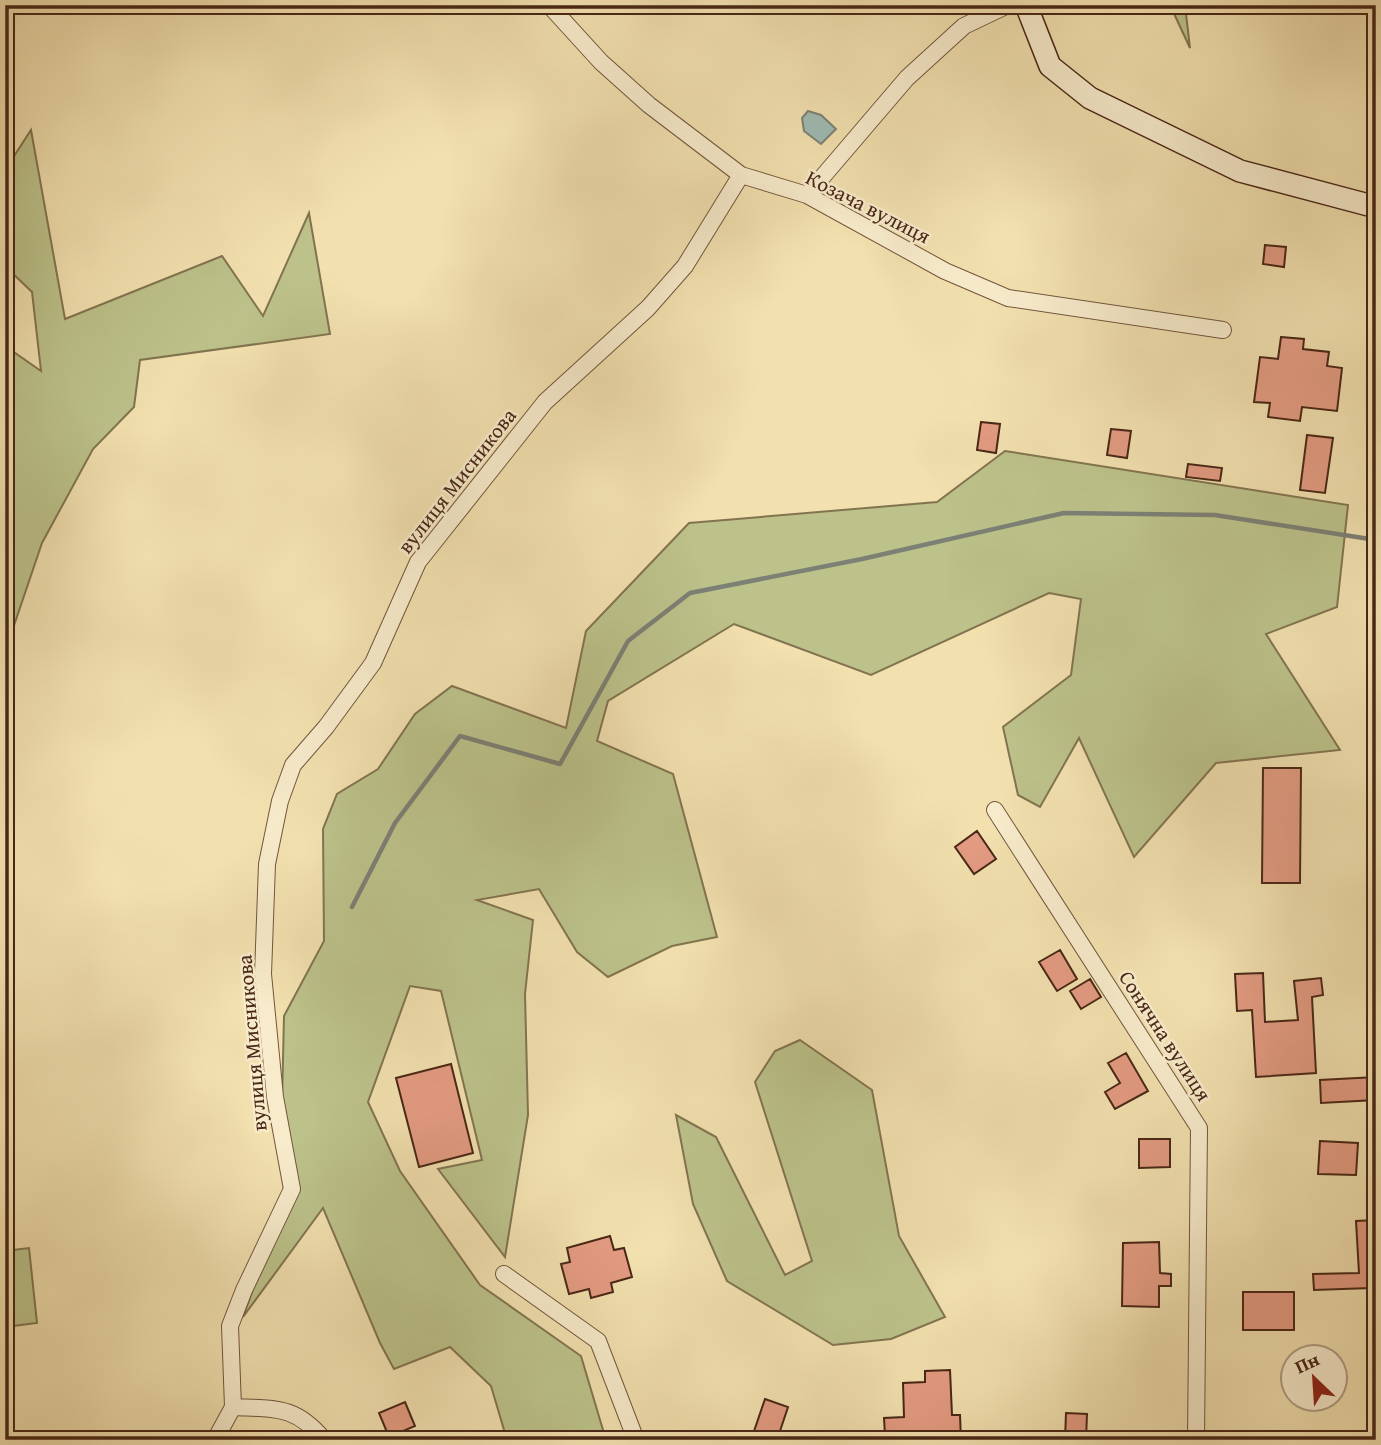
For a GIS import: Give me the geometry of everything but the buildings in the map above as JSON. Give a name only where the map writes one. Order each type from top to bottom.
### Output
[{"type":"street","name":"Козача вулиця","points":[[549,5],[601,62],[649,105],[741,175],[807,195],[945,271],[1008,298],[1223,330]]},
{"type":"street","points":[[807,195],[907,78],[964,26],[1008,5]]},
{"type":"street","points":[[1026,5],[1050,66],[1090,98],[1240,171],[1376,207]]},
{"type":"street","name":"вулиця Мисникова","points":[[233,1407],[230,1326],[292,1189],[275,1097],[263,974],[267,864],[280,801],[293,765],[326,727],[373,663],[418,562],[545,402],[648,308],[685,266],[741,175]]},
{"type":"street","name":"Сонячна вулиця","points":[[995,810],[1199,1128],[1196,1440]]},
{"type":"street","points":[[504,1274],[598,1341],[636,1440]]},
{"type":"street","points":[[215,1440],[233,1407],[290,1411],[311,1424],[324,1440]]},
{"type":"green space","points":[[1170,5],[1185,5],[1190,48]]},
{"type":"green space","points":[[31,130],[65,319],[222,256],[263,316],[309,213],[330,334],[140,360],[134,407],[93,449],[42,543],[5,652],[5,346],[41,371],[32,292],[5,266],[5,170]]},
{"type":"green space","points":[[1005,451],[1348,505],[1337,607],[1266,634],[1340,750],[1216,763],[1134,857],[1079,738],[1040,807],[1018,795],[1003,727],[1071,675],[1081,599],[1049,593],[871,675],[734,624],[608,701],[597,741],[673,774],[717,937],[672,946],[608,977],[577,952],[539,889],[477,900],[533,920],[525,994],[528,1115],[505,1257],[438,1169],[482,1160],[441,991],[410,986],[368,1102],[400,1171],[480,1285],[581,1356],[606,1440],[507,1440],[491,1386],[450,1347],[394,1369],[380,1343],[323,1208],[243,1317],[294,1176],[282,1103],[284,1016],[324,941],[323,829],[337,794],[378,769],[415,714],[452,686],[566,728],[586,631],[689,523],[937,502]]},
{"type":"green space","points":[[800,1040],[872,1090],[899,1236],[945,1317],[891,1339],[833,1345],[727,1281],[693,1204],[676,1115],[716,1137],[785,1275],[812,1261],[755,1082],[775,1051]]},
{"type":"green space","points":[[29,1248],[37,1323],[5,1327],[5,1251]]},
{"type":"water","points":[[808,111],[821,115],[836,129],[821,144],[804,131],[802,118]]},
{"type":"waterway","points":[[352,907],[395,823],[460,736],[560,764],[628,641],[690,593],[862,559],[1064,513],[1215,515],[1376,540]]}]
